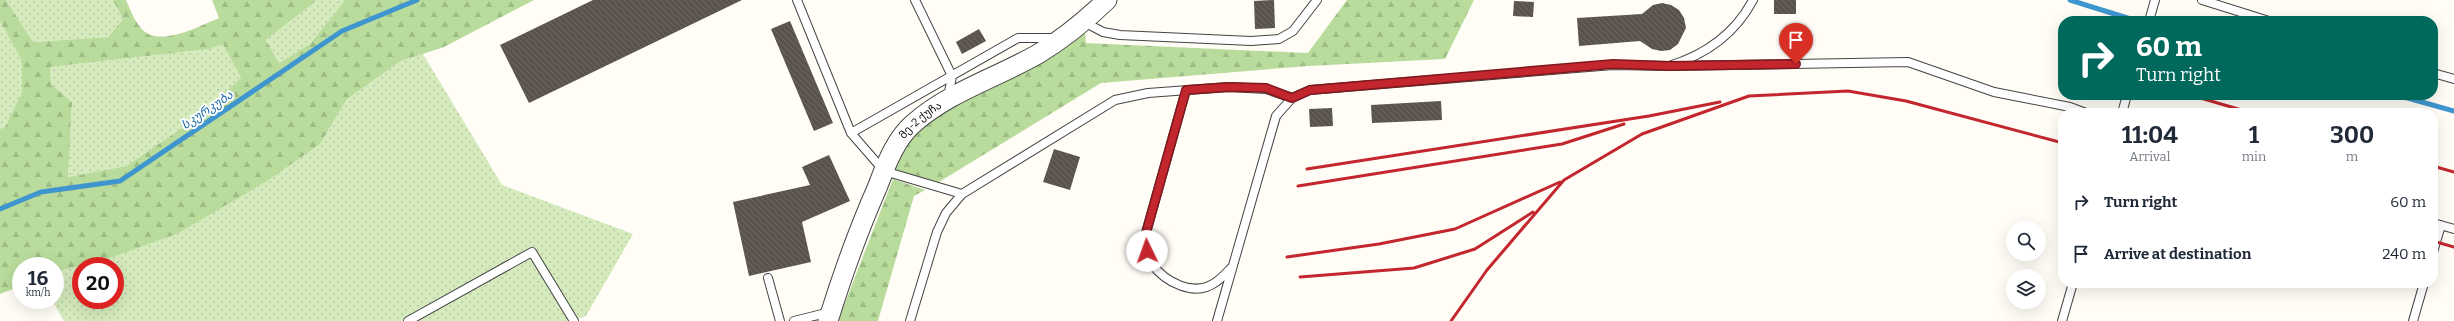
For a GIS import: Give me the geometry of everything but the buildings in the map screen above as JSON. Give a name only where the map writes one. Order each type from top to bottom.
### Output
[{"type":"street","name":"მე-2 ქუჩა","points":[[829,317],[856,235],[884,171],[904,134],[914,122],[948,101],[1039,53],[1084,22],[1107,0]]},
{"type":"lane","points":[[797,0],[851,133],[884,171],[962,194]]},
{"type":"lane","points":[[915,0],[952,76],[948,101]]},
{"type":"lane","points":[[1084,22],[1103,32],[1120,35],[1251,41],[1279,39],[1294,31],[1317,0]]},
{"type":"lane","points":[[1669,66],[1692,59],[1713,47],[1737,24],[1753,0]]},
{"type":"lane","points":[[2202,0],[2253,16]]},
{"type":"lane","points":[[2150,16],[2155,1]]},
{"type":"lane","points":[[851,133],[1018,38],[1062,37]]},
{"type":"lane","points":[[1217,321],[1276,116],[1292,98],[1310,90],[1613,64],[1669,66],[1908,62],[1994,92],[2073,108]]},
{"type":"lane","points":[[2438,74],[2454,79]]},
{"type":"lane","points":[[910,321],[937,232],[946,213],[962,194],[1115,100],[1148,93],[1229,87],[1266,88],[1292,98]]},
{"type":"lane","points":[[1186,90],[1144,240],[1150,262],[1166,279],[1186,288],[1202,288],[1216,283],[1233,265]]},
{"type":"lane","points":[[2438,224],[2454,229]]},
{"type":"lane","points":[[408,321],[532,252],[574,321]]},
{"type":"lane","points":[[768,278],[780,321]]},
{"type":"lane","points":[[2062,321],[2072,288]]},
{"type":"lane","points":[[2413,321],[2423,288]]},
{"type":"lane","points":[[794,321],[829,317]]},
{"type":"green space","points":[[0,0],[6,0],[33,42],[108,37],[123,19],[113,0],[126,0],[134,18],[141,28],[148,34],[168,36],[179,34],[219,18],[212,0],[317,0],[266,40],[279,63],[310,44],[345,0],[534,0],[444,47],[401,61],[347,99],[320,144],[267,181],[177,234],[114,257],[72,257],[72,268],[64,270],[64,257],[12,257],[12,289],[0,294],[0,129],[5,127],[22,92],[22,61],[0,21]],"holes":[[[223,44],[241,78],[188,124],[126,166],[68,177],[72,102],[51,84],[50,67],[210,49]]]},
{"type":"green space","points":[[6,0],[113,0],[123,19],[108,37],[33,42]]},
{"type":"green space","points":[[317,0],[345,0],[310,44],[279,63],[266,40]]},
{"type":"green space","points":[[1347,0],[1474,0],[1445,59],[1308,66],[1101,83],[934,185],[884,171],[904,134],[1084,22],[1086,43],[1308,53]]},
{"type":"green space","points":[[0,21],[22,60],[22,92],[5,127],[0,129]]},
{"type":"green space","points":[[223,44],[241,78],[188,124],[126,166],[68,177],[72,102],[51,84],[50,67],[210,49]]},
{"type":"green space","points":[[423,54],[502,185],[633,234],[586,316],[571,321],[64,321],[57,309],[64,309],[64,270],[72,268],[72,309],[124,309],[124,257],[114,257],[177,234],[320,144],[347,99],[401,61]]},
{"type":"green space","points":[[893,179],[925,190],[914,196],[878,321],[838,321]]},
{"type":"waterway","name":"სკურკუბა","points":[[0,209],[41,192],[120,181],[342,31],[417,0]]},
{"type":"waterway","name":"სკურკუბა","points":[[2070,0],[2121,16]]},
{"type":"waterway","name":"სკურკუბა","points":[[2415,100],[2454,111]]},
{"type":"railway","points":[[1451,321],[1487,270],[1564,180],[1642,134],[1749,96],[1848,91],[1906,101],[2058,142]]},
{"type":"railway","points":[[2207,100],[2235,108]]},
{"type":"railway","points":[[1307,169],[1649,116],[1720,102]]},
{"type":"railway","points":[[1298,186],[1562,144],[1624,124]]},
{"type":"railway","points":[[2438,167],[2454,172]]},
{"type":"railway","points":[[1287,257],[1379,244],[1455,229],[1560,182]]},
{"type":"railway","points":[[1300,277],[1414,268],[1475,249],[1533,212]]},
{"type":"railway","points":[[2438,242],[2454,247]]},
{"type":"route","points":[[1147,251],[1144,240],[1186,90],[1229,87],[1266,88],[1292,98],[1310,90],[1525,73],[1613,64],[1669,66],[1796,64]]}]
